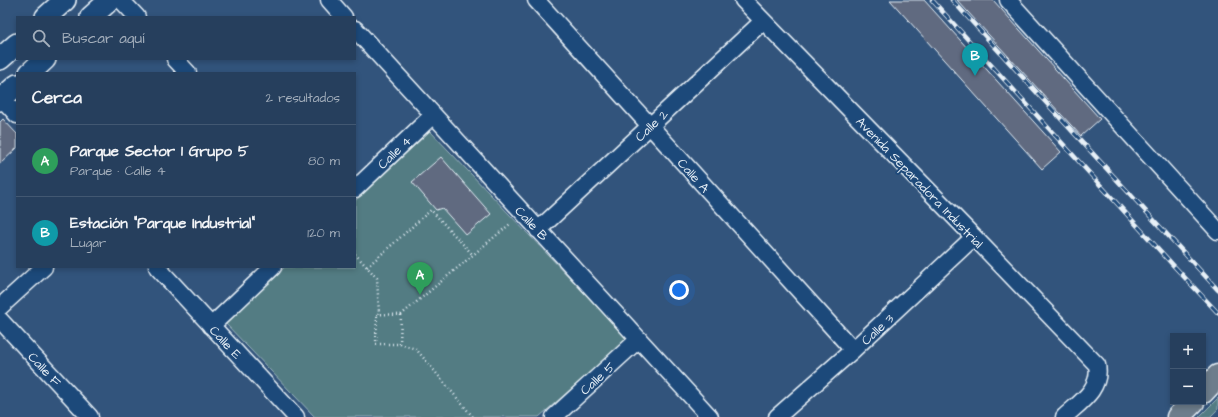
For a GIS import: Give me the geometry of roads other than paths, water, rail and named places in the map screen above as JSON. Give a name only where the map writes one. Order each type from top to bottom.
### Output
[{"type":"main road","points":[[1206,389],[1218,376]]},
{"type":"main road","points":[[1178,417],[1190,405]]},
{"type":"street","points":[[47,16],[65,0]]},
{"type":"street","points":[[92,16],[110,0]]},
{"type":"street","points":[[121,0],[136,16]]},
{"type":"street","name":"Calle A","points":[[536,0],[853,350]]},
{"type":"street","name":"Avenida Separadora Industrial","points":[[743,0],[1097,365],[1098,372],[1094,387],[1090,393],[1064,417]]},
{"type":"street","points":[[1008,0],[1218,231]]},
{"type":"street","points":[[332,1],[343,16]]},
{"type":"street","name":"Calle 2","points":[[538,230],[763,21]]},
{"type":"street","name":"Calle B","points":[[356,30],[710,417]]},
{"type":"street","points":[[0,59],[16,45]]},
{"type":"street","points":[[31,72],[44,60]]},
{"type":"street","points":[[176,60],[187,72]]},
{"type":"street","points":[[5,95],[16,113]]},
{"type":"street","name":"Calle 4","points":[[356,188],[433,115]]},
{"type":"street","name":"Calle 3","points":[[777,417],[853,350],[974,237]]},
{"type":"street","points":[[0,307],[43,268]]},
{"type":"street","name":"Calle E","points":[[158,268],[296,417]]},
{"type":"street","points":[[211,326],[272,268]]},
{"type":"street","name":"Calle F","points":[[0,320],[90,417]]},
{"type":"street","name":"Calle 5","points":[[554,417],[639,339]]},
{"type":"railway","points":[[932,0],[1218,313]]},
{"type":"railway","points":[[952,0],[1218,290]]},
{"type":"place","name":"Estación \"Parque Industrial\"","points":[[975,76]]},
{"type":"place","name":"Parque Sector 1 Grupo 5","points":[[420,295]]}]
